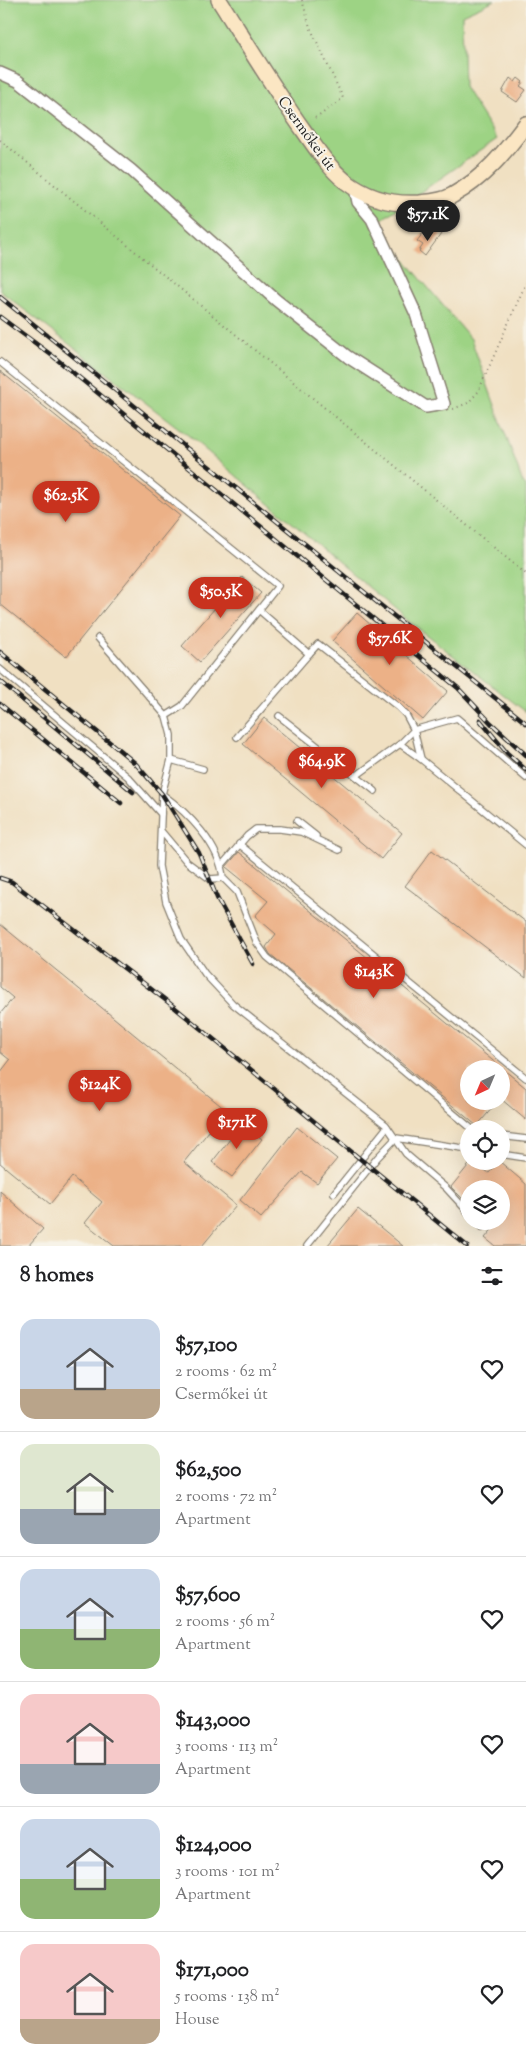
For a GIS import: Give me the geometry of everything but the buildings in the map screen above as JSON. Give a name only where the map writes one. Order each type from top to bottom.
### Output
[{"type":"main road","name":"Csermőkei út","points":[[219,0],[299,124],[332,169],[355,188],[378,198],[400,203],[426,202],[451,197],[493,165],[526,124]]},
{"type":"street","points":[[0,72],[18,81],[132,170],[276,300],[348,357],[426,407],[444,404],[416,314],[372,219],[358,202],[355,188]]},
{"type":"lane","points":[[0,362],[278,586],[182,706],[166,716]]},
{"type":"lane","points":[[259,610],[309,654]]},
{"type":"lane","points":[[98,638],[166,716],[171,735],[171,760],[162,794],[159,866],[166,902],[181,939],[205,974],[233,1004],[388,1127],[406,1154],[446,1188],[460,1203]]},
{"type":"lane","points":[[237,737],[318,644],[406,715],[414,730],[421,759]]},
{"type":"lane","points":[[0,669],[128,777],[160,814]]},
{"type":"lane","points":[[279,716],[375,790]]},
{"type":"lane","points":[[356,776],[400,744],[414,730],[457,718],[526,778]]},
{"type":"lane","points":[[400,744],[526,845]]},
{"type":"lane","points":[[171,760],[203,769]]},
{"type":"lane","points":[[162,794],[179,806],[208,840],[222,865],[223,878],[237,892],[257,943],[267,957],[461,1120]]},
{"type":"lane","points":[[297,821],[324,842]]},
{"type":"lane","points":[[222,865],[239,844],[256,829],[280,829],[301,832],[339,850]]},
{"type":"lane","points":[[161,831],[187,862],[210,879],[223,878]]},
{"type":"lane","points":[[239,844],[526,1078]]},
{"type":"lane","points":[[334,1193],[388,1127]]},
{"type":"lane","points":[[510,1137],[526,1139]]},
{"type":"lane","points":[[396,1138],[460,1148]]},
{"type":"lane","points":[[307,1246],[396,1138]]},
{"type":"lane","points":[[510,1155],[526,1158]]},
{"type":"path","points":[[299,124],[318,116],[343,98],[310,26],[302,0]]},
{"type":"path","points":[[0,140],[526,574]]},
{"type":"path","points":[[444,404],[451,409],[456,409],[468,403],[478,392],[526,283]]},
{"type":"green space","points":[[0,0],[495,0],[462,15],[464,87],[497,139],[375,224],[471,339],[523,483],[526,486],[526,712],[411,623],[189,436],[0,291]]},
{"type":"railway","points":[[0,297],[526,723]]},
{"type":"railway","points":[[0,317],[54,357],[458,688],[491,723],[526,755]]},
{"type":"railway","points":[[0,652],[135,763],[162,794],[199,853],[217,898],[253,964]]},
{"type":"railway","points":[[0,681],[133,792]]},
{"type":"railway","points":[[0,704],[121,803]]},
{"type":"railway","points":[[480,720],[507,753],[526,770]]},
{"type":"railway","points":[[0,878],[12,882],[168,1002],[467,1246]]}]
